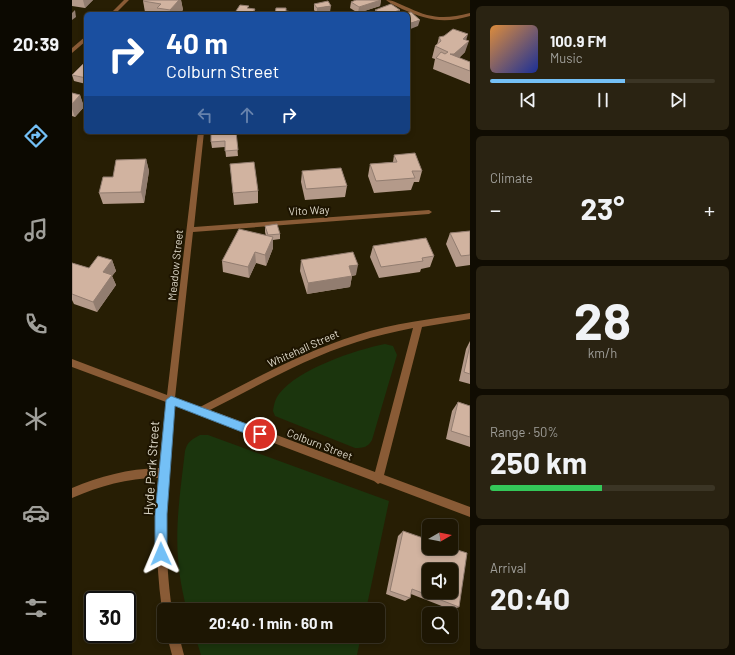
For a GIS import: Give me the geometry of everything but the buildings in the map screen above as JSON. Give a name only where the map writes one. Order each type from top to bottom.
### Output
[{"type":"street","points":[[114,12],[127,0]]},
{"type":"street","points":[[388,0],[436,20],[449,20],[470,14]]},
{"type":"street","points":[[72,51],[84,40]]},
{"type":"street","name":"Meadow Street","points":[[171,400],[201,134]]},
{"type":"street","name":"Vito Way","points":[[190,230],[430,212]]},
{"type":"street","name":"Whitehall Street","points":[[200,411],[295,363],[333,346],[380,332],[470,316]]},
{"type":"street","points":[[378,479],[418,325]]},
{"type":"street","name":"Colburn Street","points":[[72,363],[378,479],[470,512]]},
{"type":"street","name":"Hyde Park Street","points":[[166,603],[161,560],[161,514],[171,400]]},
{"type":"street","points":[[72,493],[108,478],[122,475],[164,473]]},
{"type":"street","points":[[175,643],[178,655]]},
{"type":"green space","points":[[385,344],[393,346],[397,355],[372,440],[367,446],[355,448],[275,416],[273,411],[278,396],[299,376],[343,356]]},
{"type":"green space","points":[[200,435],[208,435],[389,501],[367,603],[185,603],[177,549],[178,512],[185,451],[190,441]]},
{"type":"green space","points":[[197,643],[360,643],[357,655],[201,655]]},
{"type":"route","points":[[161,554],[161,514],[171,400],[260,434]]}]
